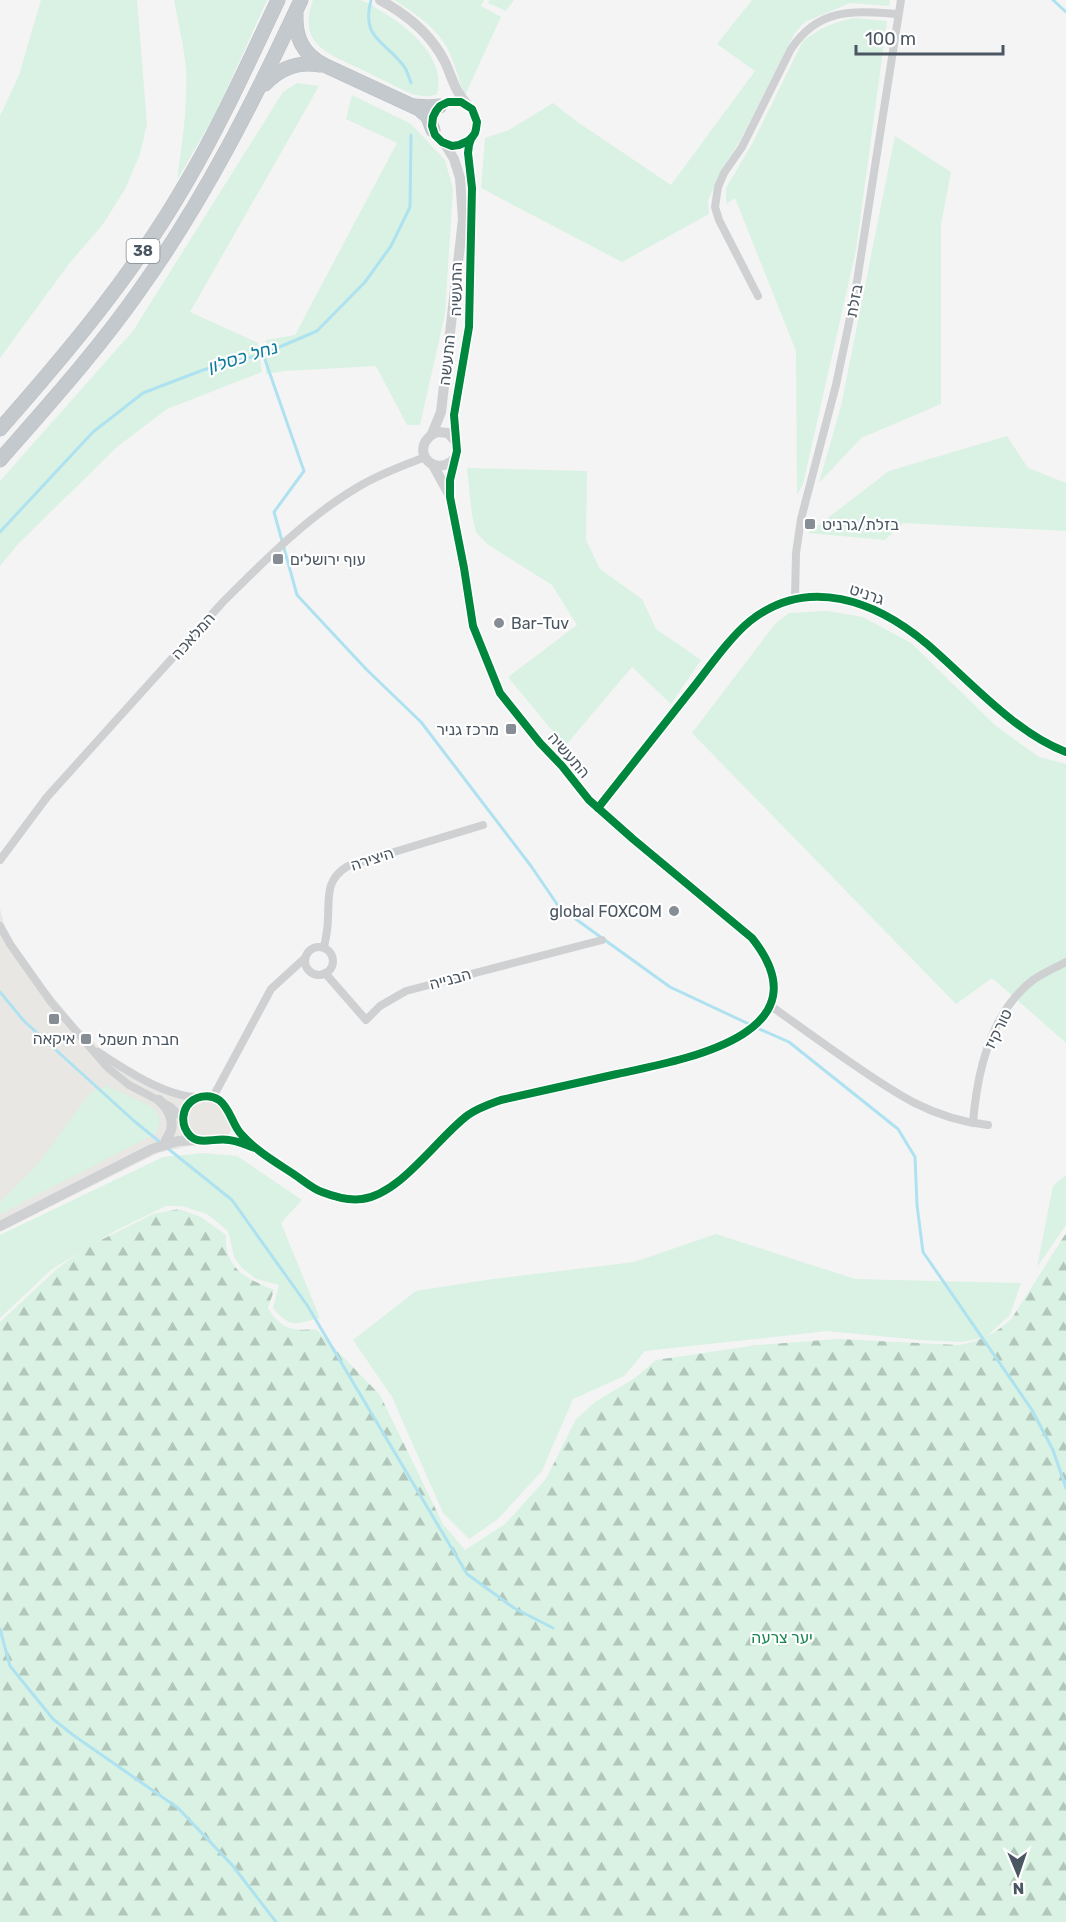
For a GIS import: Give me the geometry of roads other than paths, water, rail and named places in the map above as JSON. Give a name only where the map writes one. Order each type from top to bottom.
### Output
[{"type":"highway","name":"38","points":[[0,429],[83,332],[144,250],[186,184],[215,131],[278,0]]},
{"type":"highway","name":"38","points":[[0,460],[70,379],[139,292],[201,197],[258,93],[299,4]]},
{"type":"highway","points":[[299,4],[296,30],[303,48],[312,58],[410,104],[420,107],[441,105]]},
{"type":"highway","points":[[258,93],[269,79],[289,67],[312,64],[330,68]]},
{"type":"highway","points":[[410,104],[426,115],[433,130]]},
{"type":"street","points":[[380,0],[422,29],[435,45],[449,72],[457,91],[474,112],[477,126],[473,136],[462,145],[455,146],[445,144],[437,138],[433,130],[433,117],[449,92],[449,72]]},
{"type":"street","name":"בזלת","points":[[795,599],[799,528],[836,385],[850,317],[900,0]]},
{"type":"street","points":[[758,296],[719,220],[715,207],[718,187],[724,173],[742,147],[791,49],[800,36],[813,24],[845,13],[898,14]]},
{"type":"street","points":[[441,105],[455,101],[467,105]]},
{"type":"street","name":"התעשיה","points":[[456,442],[454,415],[468,327],[472,188],[468,153],[473,136]]},
{"type":"street","name":"התעשה","points":[[432,434],[441,412],[464,219],[460,178],[454,159],[445,144]]},
{"type":"street","points":[[442,432],[456,442],[457,451],[454,459],[444,466],[433,465],[423,452],[424,442],[432,434],[442,432]]},
{"type":"street","name":"המלאכה","points":[[0,860],[47,797],[222,603],[251,574],[336,501],[379,475],[425,457]]},
{"type":"street","name":"התעשיה","points":[[454,459],[450,496],[473,626],[500,693],[540,743],[598,807],[752,938],[765,957],[772,975],[771,1006]]},
{"type":"street","name":"התעשיה","points":[[433,465],[450,496]]},
{"type":"street","name":"גרניט","points":[[598,807],[748,623],[767,609],[807,597],[828,597],[849,601],[890,617],[927,644],[1018,724],[1046,743],[1066,752]]},
{"type":"street","name":"היצירה","points":[[324,947],[329,892],[335,875],[341,870],[483,825]]},
{"type":"street","points":[[0,926],[10,944],[58,1011],[108,1068],[120,1079],[175,1109],[183,1119],[186,1130],[196,1140]]},
{"type":"street","points":[[0,937],[10,944]]},
{"type":"street","name":"הבנייה","points":[[325,973],[366,1020],[380,1006],[406,992],[602,940]]},
{"type":"street","points":[[213,1097],[271,989],[306,958],[311,949],[316,947],[324,947],[331,953],[333,958],[331,969],[318,975],[307,968],[306,958]]},
{"type":"street","name":"טורקיז","points":[[973,1123],[979,1080],[990,1041],[998,1023],[1013,1000],[1033,981],[1066,962]]},
{"type":"street","points":[[91,1048],[151,1083],[183,1095],[213,1097],[224,1105],[240,1133],[255,1148],[319,1191],[343,1199],[370,1197],[395,1185],[454,1126],[483,1106],[673,1062],[724,1046],[745,1034],[771,1006],[905,1099],[934,1113],[988,1125]]},
{"type":"street","points":[[0,1226],[166,1140],[176,1132],[187,1106],[191,1101],[200,1097]]},
{"type":"street","points":[[159,1100],[168,1109],[171,1119],[171,1130],[166,1140]]},
{"type":"street","points":[[214,1141],[227,1129],[229,1114]]},
{"type":"street","points":[[152,1149],[178,1141],[196,1140],[207,1142],[232,1140],[255,1148]]},
{"type":"waterway","name":"נחל כסלון","points":[[371,0],[369,23],[372,31],[403,65],[411,83]]},
{"type":"waterway","points":[[1053,0],[1066,12]]},
{"type":"waterway","name":"נחל כסלון","points":[[0,532],[93,432],[143,393],[203,370],[263,354],[317,331],[365,282],[391,246],[410,207],[411,135]]},
{"type":"waterway","points":[[263,354],[304,471],[274,512],[297,595],[366,669],[421,722],[531,866],[559,907],[670,987],[751,1025]]},
{"type":"waterway","points":[[0,992],[24,1021],[161,1143]]},
{"type":"waterway","points":[[757,1028],[789,1042],[898,1129],[915,1157],[917,1205],[923,1252],[1032,1410],[1053,1450],[1066,1488]]},
{"type":"waterway","points":[[166,1147],[232,1200],[307,1305],[467,1574],[514,1608],[553,1628]]},
{"type":"waterway","points":[[0,1629],[10,1666],[53,1719],[178,1808],[233,1866],[276,1922]]},
{"type":"place","name":"בזלת/גרניט","points":[[810,524]]},
{"type":"place","name":"עוף ירושלים","points":[[278,559]]},
{"type":"place","name":"Bar-Tuv","points":[[499,623]]},
{"type":"place","name":"מרכז גניר","points":[[511,729]]},
{"type":"place","name":"global FOXCOM","points":[[674,911]]},
{"type":"place","name":"איקאה","points":[[54,1019]]},
{"type":"place","name":"חברת חשמל","points":[[86,1039]]},
{"type":"park label","name":"יער צרעה","points":[[782,1637]]}]
